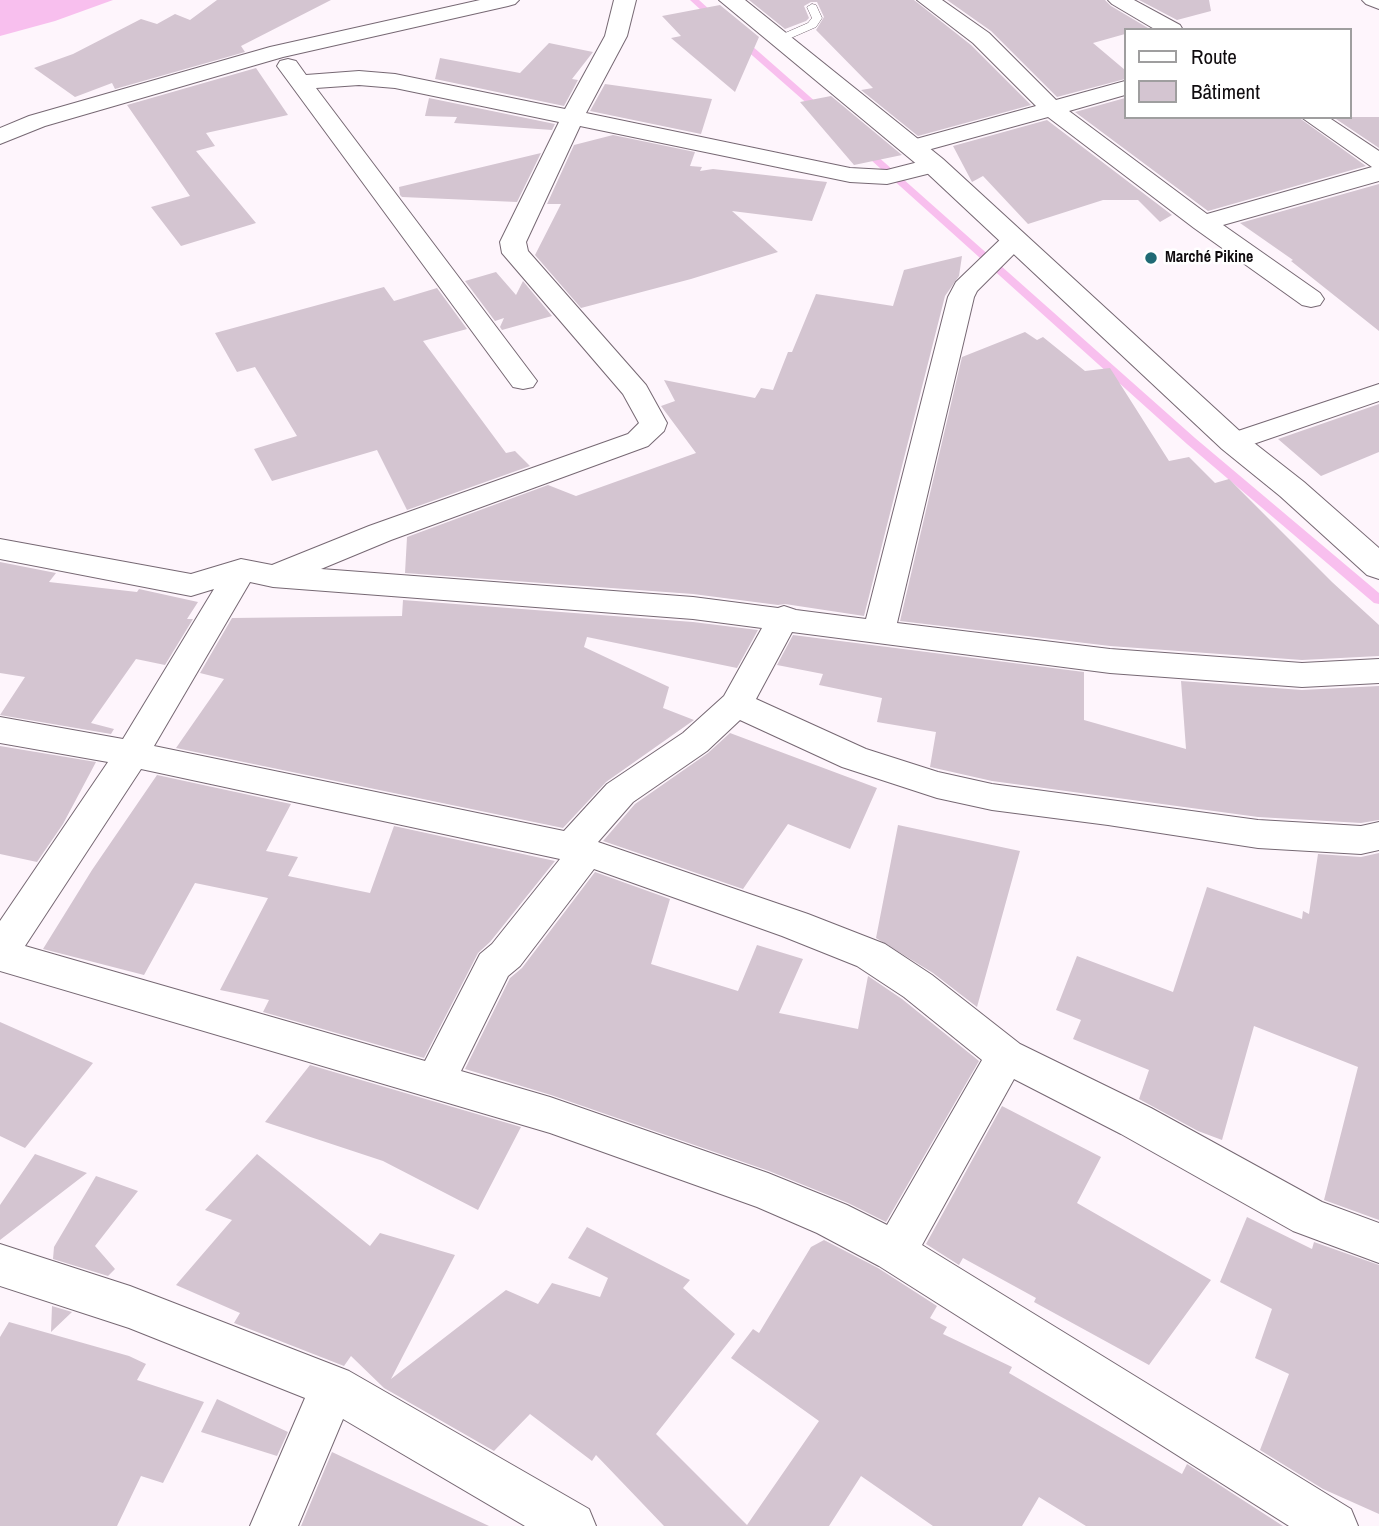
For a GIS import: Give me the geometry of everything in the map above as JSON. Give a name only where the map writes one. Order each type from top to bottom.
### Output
[{"type":"highway","points":[[732,0],[923,156],[1233,442],[1292,489],[1379,567]]},
{"type":"street","points":[[0,137],[37,121],[278,52],[508,0]]},
{"type":"street","points":[[0,549],[191,585],[257,573],[380,533],[638,440],[650,431],[653,423],[636,391],[515,253],[513,242],[572,118],[616,36],[625,0]]},
{"type":"street","points":[[1119,0],[1168,28]]},
{"type":"street","points":[[1373,0],[1379,3]]},
{"type":"street","points":[[943,4],[1051,108],[1203,223],[1311,299]]},
{"type":"street","points":[[278,52],[523,381]]},
{"type":"street","points":[[300,82],[359,78],[396,81],[850,175],[887,177],[923,156],[1051,108],[1124,88]]},
{"type":"street","points":[[1315,119],[1379,162]]},
{"type":"street","points":[[1203,223],[1379,173]]},
{"type":"street","points":[[879,631],[961,297],[965,288],[1015,239]]},
{"type":"street","points":[[1233,442],[1379,392]]},
{"type":"street","points":[[257,573],[784,617],[1110,661],[1302,675],[1379,671]]},
{"type":"street","points":[[257,573],[132,754],[0,954],[551,1115],[768,1192],[832,1219],[895,1252],[1334,1526]]},
{"type":"street","points":[[436,1080],[494,965],[506,955],[620,793],[695,742],[736,704],[784,617]]},
{"type":"street","points":[[736,704],[854,758],[937,785],[992,797],[1258,834],[1361,840],[1379,836]]},
{"type":"street","points":[[0,730],[132,754],[579,850],[795,925],[871,956],[918,986],[1006,1056],[1136,1121],[1308,1217],[1379,1243]]},
{"type":"street","points":[[895,1252],[1006,1056]]},
{"type":"street","points":[[0,1265],[130,1307],[332,1387],[572,1526]]},
{"type":"street","points":[[274,1526],[332,1387]]},
{"type":"lane","points":[[780,39],[812,25],[817,18],[812,7]]},
{"type":"shaded area","points":[[0,0],[113,0],[55,21],[0,36]]},
{"type":"building","points":[[217,0],[331,0],[241,46],[245,52],[115,89],[112,83],[75,97],[34,68],[73,54],[141,19],[157,24],[175,14],[190,20]]},
{"type":"building","points":[[749,0],[914,0],[971,45],[1031,105],[918,136],[861,90],[873,88],[816,30],[824,17],[817,2],[804,6],[809,18],[806,21],[785,29]]},
{"type":"building","points":[[947,0],[1105,0],[1148,28],[1124,28],[1124,34],[1093,43],[1124,69],[1124,79],[1057,97],[991,31]]},
{"type":"building","points":[[1139,0],[1209,0],[1211,11],[1177,20]]},
{"type":"building","points":[[720,5],[759,37],[735,92],[671,38],[681,36],[662,16]]},
{"type":"building","points":[[549,43],[593,52],[572,79],[578,80],[564,106],[435,79],[440,58],[520,73]]},
{"type":"building","points":[[256,68],[288,115],[206,133],[215,146],[196,151],[256,223],[181,246],[151,207],[190,196],[127,105]]},
{"type":"building","points":[[605,84],[712,99],[701,134],[590,111]]},
{"type":"building","points":[[831,96],[902,155],[854,165],[800,102]]},
{"type":"building","points":[[429,98],[555,124],[552,130],[454,123],[457,117],[425,116]]},
{"type":"building","points":[[1124,98],[1124,119],[1301,119],[1366,166],[1208,211],[1075,112]]},
{"type":"building","points":[[1379,117],[1379,148],[1336,119]]},
{"type":"building","points":[[1047,120],[1172,215],[1160,222],[1138,200],[1103,200],[1028,224],[983,176],[972,182],[953,146]]},
{"type":"building","points":[[613,135],[695,152],[690,166],[702,167],[700,171],[713,169],[827,182],[812,221],[732,211],[778,252],[691,279],[581,308],[535,255],[561,204],[547,204],[574,145]]},
{"type":"building","points":[[541,153],[517,202],[400,195],[399,187]]},
{"type":"building","points":[[1379,184],[1379,331],[1291,261],[1293,260],[1240,223]]},
{"type":"building","points":[[962,256],[959,276],[945,296],[864,616],[693,594],[405,573],[407,537],[548,485],[576,496],[696,453],[661,406],[675,401],[664,380],[755,398],[761,388],[773,390],[816,294],[893,306],[904,270]]},
{"type":"building","points":[[496,272],[516,295],[523,281],[552,316],[502,330],[500,327],[504,318],[495,321],[465,281]]},
{"type":"building","points":[[384,287],[394,301],[437,288],[467,329],[423,341],[506,453],[515,451],[530,466],[407,510],[377,450],[272,481],[254,449],[297,436],[255,367],[237,372],[215,333]]},
{"type":"building","points":[[1025,332],[1037,340],[1043,337],[1085,371],[1110,368],[1169,461],[1189,457],[1215,483],[1229,479],[1379,625],[1379,656],[1302,660],[1110,646],[900,621],[962,357]]},
{"type":"building","points":[[1379,404],[1379,452],[1321,476],[1278,439]]},
{"type":"building","points":[[0,562],[56,573],[49,582],[137,592],[139,589],[198,602],[187,619],[193,619],[165,665],[136,659],[91,723],[114,729],[111,734],[0,715],[25,677],[0,673]]},
{"type":"building","points":[[403,600],[693,622],[758,630],[737,668],[587,637],[584,647],[669,687],[663,708],[694,720],[606,782],[563,828],[176,748],[224,679],[200,673],[232,618],[402,616]]},
{"type":"building","points":[[793,635],[1084,672],[1084,720],[1186,749],[1181,681],[1302,690],[1379,686],[1379,820],[1361,823],[1258,817],[992,781],[930,767],[936,732],[877,722],[882,698],[819,685],[823,674],[777,665]]},
{"type":"building","points":[[730,733],[877,788],[850,849],[788,824],[743,889],[603,841],[635,804],[708,753]]},
{"type":"building","points":[[0,746],[96,762],[63,824],[37,862],[0,854]]},
{"type":"building","points":[[157,775],[291,804],[266,851],[298,857],[288,876],[370,893],[394,826],[555,861],[490,942],[478,953],[424,1058],[263,1012],[269,1000],[220,990],[268,898],[195,883],[144,975],[43,949],[92,870]]},
{"type":"building","points":[[898,825],[1020,851],[977,1007],[933,973],[876,938]]},
{"type":"building","points":[[1379,853],[1379,1220],[1324,1200],[1358,1067],[1254,1026],[1222,1140],[1198,1131],[1139,1099],[1149,1070],[1073,1039],[1081,1020],[1056,1010],[1077,956],[1173,992],[1207,887],[1302,919],[1303,911],[1309,914],[1318,854],[1361,857]]},
{"type":"building","points":[[595,872],[670,899],[651,964],[738,991],[757,945],[803,959],[779,1013],[858,1029],[868,976],[902,999],[979,1061],[886,1222],[848,1203],[769,1171],[551,1095],[465,1069],[510,978],[522,968]]},
{"type":"building","points":[[0,1022],[93,1063],[25,1148],[0,1136]]},
{"type":"building","points":[[310,1065],[521,1127],[478,1210],[383,1161],[265,1122]]},
{"type":"building","points":[[1002,1106],[1101,1157],[1077,1203],[1211,1280],[1149,1365],[1034,1302],[1036,1298],[963,1258],[959,1265],[926,1244]]},
{"type":"building","points":[[35,1154],[87,1173],[0,1240],[0,1205]]},
{"type":"building","points":[[257,1154],[370,1246],[380,1233],[455,1255],[391,1379],[506,1290],[538,1304],[552,1283],[600,1297],[608,1278],[568,1258],[587,1227],[690,1280],[683,1288],[735,1334],[656,1434],[747,1525],[819,1421],[731,1358],[753,1329],[759,1333],[811,1247],[824,1240],[878,1268],[937,1306],[930,1318],[947,1327],[943,1334],[1012,1367],[1009,1373],[1182,1474],[1187,1464],[1283,1526],[1086,1526],[1039,1497],[1022,1526],[933,1526],[861,1476],[829,1526],[664,1526],[596,1455],[592,1461],[530,1414],[494,1451],[384,1388],[351,1356],[344,1366],[234,1323],[240,1313],[176,1285],[232,1220],[205,1210]]},
{"type":"building","points":[[96,1176],[138,1191],[95,1246],[115,1269],[108,1276],[53,1259],[54,1247]]},
{"type":"building","points":[[1247,1217],[1312,1249],[1314,1242],[1379,1265],[1379,1514],[1323,1489],[1260,1450],[1289,1374],[1255,1358],[1272,1309],[1220,1282]]},
{"type":"building","points":[[52,1306],[72,1312],[51,1332]]},
{"type":"building","points":[[9,1322],[129,1356],[146,1364],[137,1380],[204,1402],[163,1483],[141,1476],[117,1526],[0,1526],[0,1337]]},
{"type":"building","points":[[217,1399],[288,1432],[277,1456],[201,1432]]},
{"type":"building","points":[[332,1452],[489,1526],[301,1526]]},
{"type":"waterway","points":[[694,0],[717,20]]},
{"type":"waterway","points":[[740,40],[822,112]]},
{"type":"waterway","points":[[864,149],[1191,441],[1379,600]]},
{"type":"place","name":"Marché Pikine","points":[[1151,258]]}]
